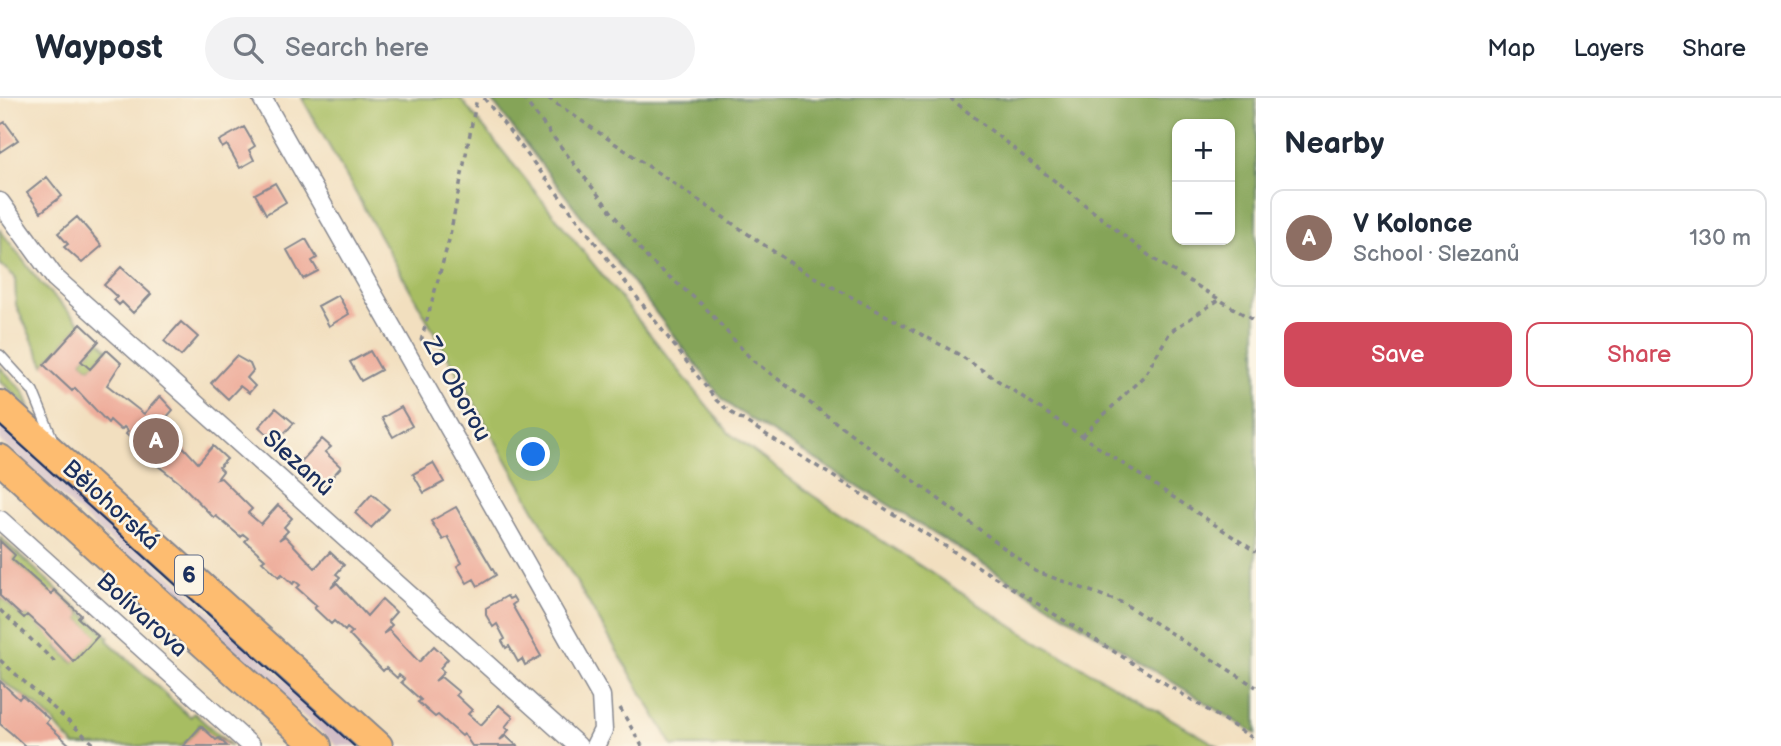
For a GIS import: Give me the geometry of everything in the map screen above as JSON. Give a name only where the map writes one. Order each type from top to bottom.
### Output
[{"type":"main road","name":"Bělohorská","points":[[0,405],[378,746]]},
{"type":"main road","name":"Bělohorská","points":[[0,459],[317,746]]},
{"type":"street","name":"Za Oborou","points":[[262,98],[601,696],[603,730],[595,746]]},
{"type":"street","name":"Slezanů","points":[[0,202],[55,278],[579,746]]},
{"type":"street","name":"Bolívarova","points":[[0,520],[251,746]]},
{"type":"lane","points":[[0,355],[33,391],[55,446],[65,463]]},
{"type":"path","points":[[415,365],[449,240],[477,98]]},
{"type":"path","points":[[484,98],[716,400],[730,412],[1256,740]]},
{"type":"path","points":[[523,98],[649,259],[704,306],[751,359],[1035,571],[1124,603],[1256,687]]},
{"type":"path","points":[[548,98],[801,270],[958,354],[1256,552]]},
{"type":"path","points":[[950,98],[1152,258],[1256,322]]},
{"type":"path","points":[[1082,436],[1145,375],[1170,332],[1221,298]]},
{"type":"path","points":[[0,610],[57,663]]},
{"type":"path","points":[[0,660],[96,746]]},
{"type":"path","points":[[601,696],[620,708],[642,746]]},
{"type":"shaded area","points":[[0,421],[359,746],[337,746],[0,441]]},
{"type":"green space","points":[[302,98],[460,98],[729,433],[812,495],[1018,630],[1218,746],[673,746],[547,532]]},
{"type":"green space","points":[[490,98],[1256,98],[1256,734],[733,408],[721,397]]},
{"type":"green space","points":[[0,230],[42,285],[81,324],[44,365],[16,305],[15,277],[0,264]]},
{"type":"green space","points":[[99,341],[108,349],[90,369],[81,361]]},
{"type":"green space","points":[[0,367],[24,392],[30,408],[0,381]]},
{"type":"green space","points":[[0,537],[109,637],[107,640],[190,717],[194,713],[231,746],[219,738],[216,740],[199,724],[200,727],[183,746],[75,746],[41,709],[0,679],[0,596],[24,618],[27,615],[60,644],[57,647],[73,662],[97,636],[78,618],[81,615],[55,591],[51,594],[12,559],[15,555],[0,541]]},
{"type":"building","points":[[5,122],[18,140],[0,152],[0,125]]},
{"type":"building","points":[[244,127],[255,146],[249,150],[254,160],[240,168],[227,145],[222,148],[219,141]]},
{"type":"building","points":[[47,177],[62,196],[41,212],[27,193]]},
{"type":"building","points":[[275,183],[286,202],[266,214],[255,194]]},
{"type":"building","points":[[77,217],[102,246],[82,263],[64,247],[68,244],[58,233]]},
{"type":"building","points":[[306,239],[317,258],[312,261],[318,271],[303,279],[287,250]]},
{"type":"building","points":[[121,267],[151,294],[133,313],[122,302],[119,305],[114,300],[117,297],[104,285]]},
{"type":"building","points":[[338,295],[349,314],[329,326],[318,306]]},
{"type":"building","points":[[181,322],[198,337],[181,356],[164,341]]},
{"type":"building","points":[[81,324],[99,341],[81,361],[90,369],[107,350],[121,363],[107,385],[144,414],[160,396],[173,410],[165,419],[168,422],[161,433],[166,428],[198,463],[213,446],[227,459],[219,467],[223,471],[217,479],[221,478],[252,509],[248,513],[261,524],[278,505],[292,518],[284,527],[288,531],[279,540],[285,536],[315,568],[330,552],[344,565],[336,574],[340,577],[331,588],[337,583],[367,616],[382,599],[396,612],[388,621],[392,625],[383,634],[389,630],[419,662],[434,646],[448,659],[440,668],[444,672],[435,681],[441,677],[459,692],[456,695],[472,710],[468,714],[481,725],[499,705],[513,717],[505,727],[509,730],[500,740],[506,736],[517,746],[472,746],[464,734],[462,736],[438,715],[435,717],[401,682],[404,679],[399,675],[397,678],[386,668],[383,671],[349,635],[352,632],[347,628],[345,631],[334,621],[331,624],[314,608],[317,606],[297,588],[300,585],[295,581],[293,584],[282,574],[279,577],[262,561],[265,559],[245,541],[248,538],[243,534],[241,537],[216,516],[214,518],[180,483],[143,454],[145,451],[126,434],[128,431],[124,427],[121,430],[110,420],[108,423],[75,388],[72,391],[44,365]]},
{"type":"building","points":[[370,351],[381,370],[361,381],[350,362]]},
{"type":"building","points":[[236,356],[250,364],[253,371],[247,378],[255,386],[249,393],[240,386],[228,399],[211,383]]},
{"type":"building","points":[[401,407],[412,426],[393,437],[382,418]]},
{"type":"building","points":[[276,408],[294,423],[276,442],[259,427]]},
{"type":"building","points":[[322,439],[331,447],[325,452],[341,467],[324,486],[296,467]]},
{"type":"building","points":[[433,463],[444,482],[424,493],[413,474]]},
{"type":"building","points":[[372,494],[389,509],[371,528],[355,513]]},
{"type":"building","points":[[456,507],[496,575],[478,586],[474,579],[467,583],[457,566],[462,563],[448,537],[443,540],[431,521]]},
{"type":"building","points":[[0,541],[15,555],[12,559],[51,594],[54,590],[81,615],[78,618],[98,636],[74,662],[44,630],[27,615],[24,618],[0,596]]},
{"type":"building","points":[[507,596],[509,599],[513,597],[516,602],[512,605],[541,656],[525,665],[522,659],[518,662],[509,646],[506,648],[502,641],[505,639],[497,624],[493,627],[486,615],[486,608]]},
{"type":"building","points":[[0,681],[19,699],[22,695],[49,719],[46,723],[71,746],[25,746],[0,724]]},
{"type":"building","points":[[201,726],[216,740],[219,738],[227,746],[183,746]]},
{"type":"tram line","points":[[0,426],[354,746]]},
{"type":"place","name":"V Kolonce","points":[[156,441]]}]
